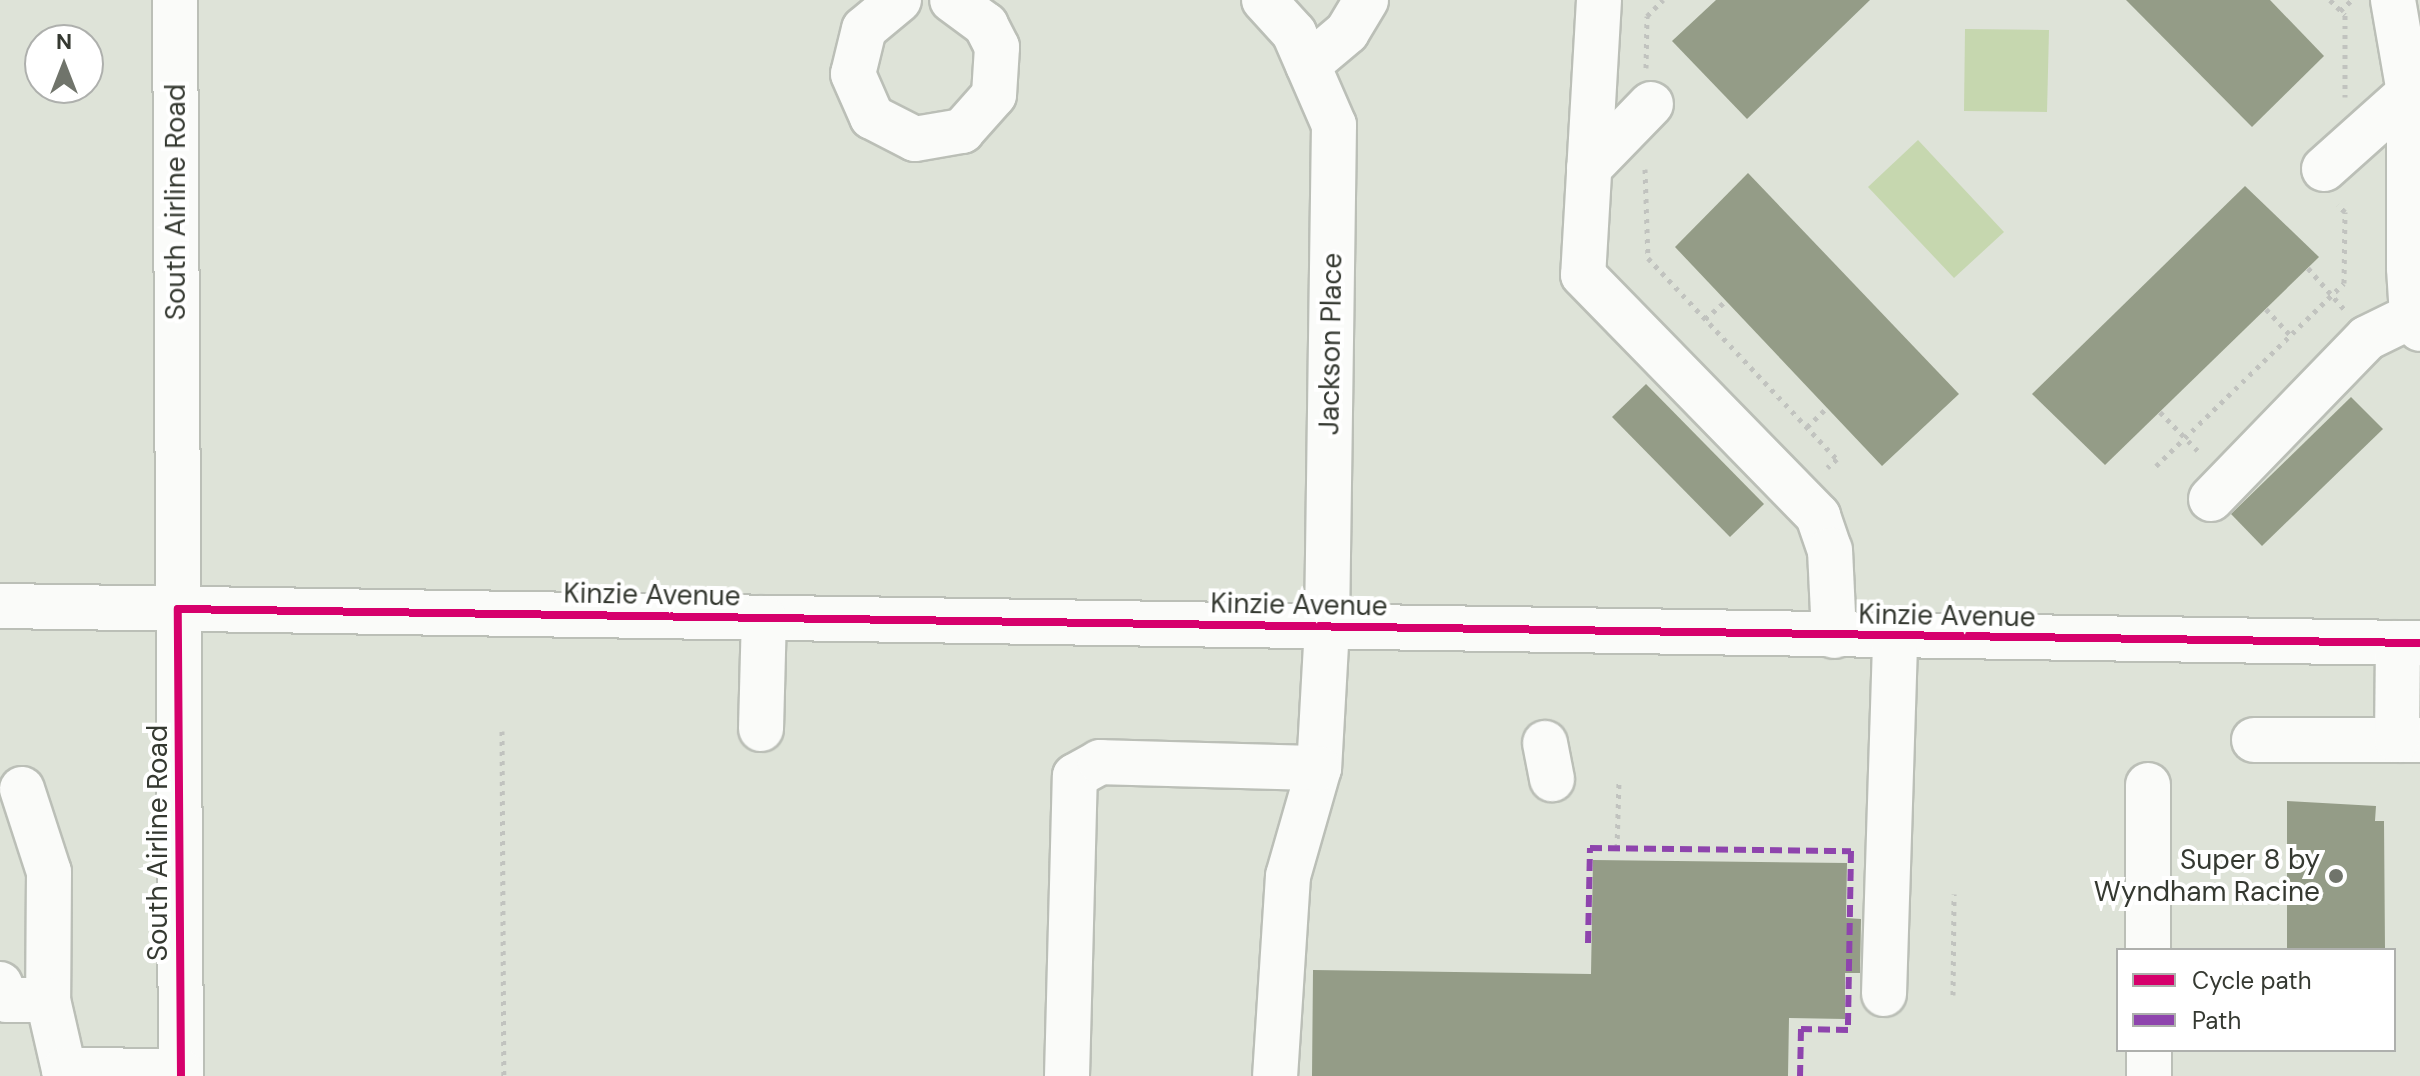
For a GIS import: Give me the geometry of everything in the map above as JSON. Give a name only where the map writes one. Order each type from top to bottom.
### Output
[{"type":"street","name":"South Airline Road","points":[[175,0],[181,1074]]},
{"type":"street","points":[[899,0],[864,29],[853,74],[872,117],[915,139],[962,131],[994,95],[997,47],[986,25],[952,0]]},
{"type":"street","name":"Jackson Place","points":[[1264,0],[1294,33],[1334,125],[1327,627],[1319,768],[1288,876],[1275,1076]]},
{"type":"street","points":[[1308,65],[1347,32],[1366,0]]},
{"type":"street","points":[[1599,0],[1583,275],[1818,516],[1830,550],[1834,636]]},
{"type":"street","points":[[2211,499],[2367,338],[2416,323],[2409,93],[2393,0]]},
{"type":"street","points":[[2330,186],[2409,93]]},
{"type":"street","points":[[1589,168],[1654,94]]},
{"type":"street","name":"Kinzie Avenue","points":[[0,606],[2409,643]]},
{"type":"street","points":[[761,729],[764,618]]},
{"type":"street","points":[[1884,994],[1895,637]]},
{"type":"street","points":[[2254,740],[2408,740],[2409,643]]},
{"type":"street","points":[[1067,1076],[1070,795],[1075,776],[1100,762],[1319,768]]},
{"type":"street","points":[[2148,785],[2148,948]]},
{"type":"street","points":[[0,820],[22,789],[49,872],[48,1000],[64,1070],[181,1074]]},
{"type":"street","points":[[0,984],[6,1000],[48,1000]]},
{"type":"street","points":[[2149,1052],[2149,1076]]},
{"type":"path","points":[[1654,94],[1646,71],[1647,16],[1663,0]]},
{"type":"path","points":[[2330,0],[2340,11],[2345,110]]},
{"type":"path","points":[[2340,11],[2352,0]]},
{"type":"path","points":[[1644,152],[1648,258],[1837,459]]},
{"type":"path","points":[[2156,466],[2344,283],[2345,212],[2330,186]]},
{"type":"path","points":[[2308,268],[2332,294]]},
{"type":"path","points":[[1705,319],[1726,301]]},
{"type":"path","points":[[2266,309],[2290,335]]},
{"type":"path","points":[[1807,427],[1827,408]]},
{"type":"path","points":[[2160,412],[2185,437]]},
{"type":"path","points":[[502,731],[504,1076]]},
{"type":"path","points":[[1617,848],[1619,780]]},
{"type":"path","points":[[1953,995],[1954,894]]},
{"type":"green space","points":[[1965,29],[2049,30],[2047,112],[1964,111]]},
{"type":"green space","points":[[1918,140],[2004,232],[1954,278],[1868,187]]},
{"type":"building","points":[[1716,0],[1870,0],[1747,119],[1672,41]]},
{"type":"building","points":[[2126,0],[2270,0],[2324,56],[2252,127]]},
{"type":"building","points":[[1748,173],[1959,394],[1882,466],[1675,247]]},
{"type":"building","points":[[2245,186],[2319,257],[2105,465],[2032,394]]},
{"type":"building","points":[[1646,384],[1764,504],[1730,537],[1612,417]]},
{"type":"building","points":[[2351,397],[2383,429],[2262,546],[2231,514]]},
{"type":"building","name":"Super 8 by Wyndham Racine","points":[[2287,801],[2376,806],[2375,821],[2384,821],[2385,948],[2287,948]]},
{"type":"building","points":[[1593,860],[1847,863],[1846,918],[1861,919],[1860,973],[1845,973],[1845,1019],[1789,1018],[1788,1076],[1312,1076],[1313,970],[1591,974]]},
{"type":"marked path","points":[[1588,943],[1590,848],[1851,851],[1848,1030],[1801,1029],[1800,1076]]},
{"type":"cycle path","points":[[181,1076],[178,609],[2420,643]]},
{"type":"place","name":"Super 8 by Wyndham Racine","points":[[2336,876]]}]
